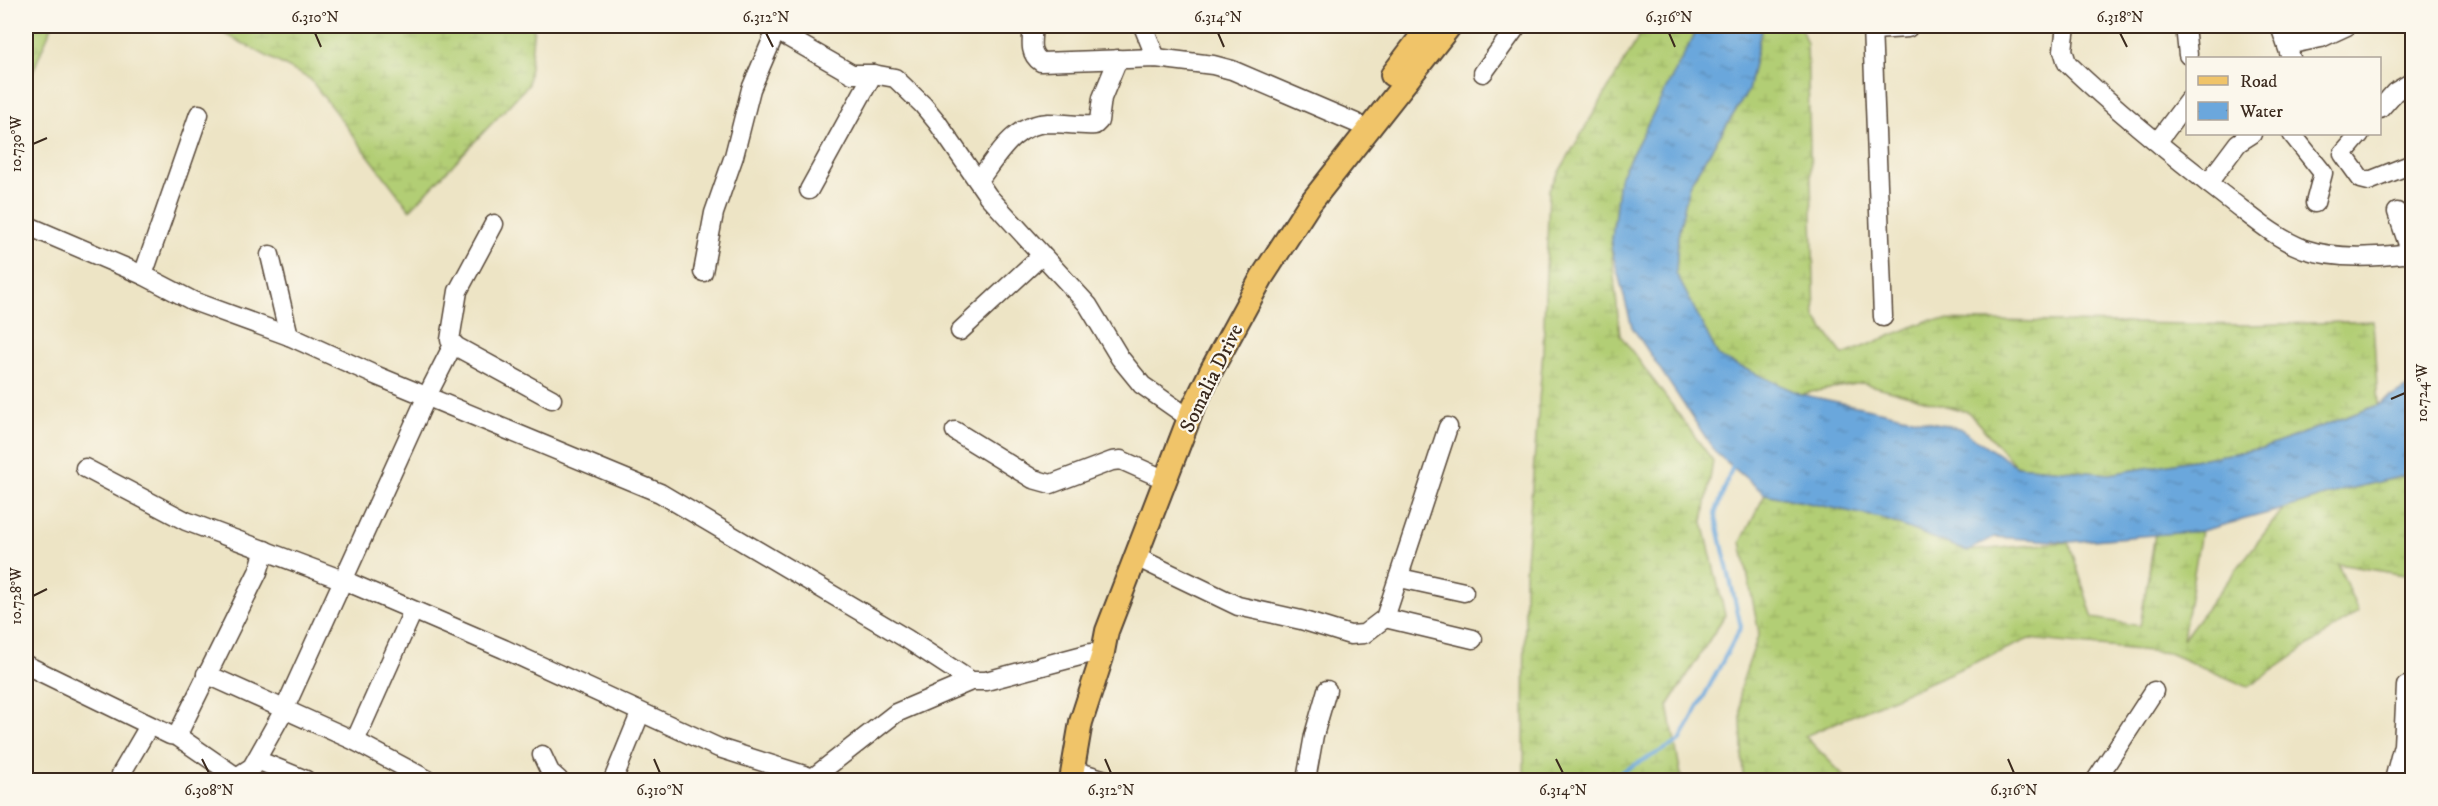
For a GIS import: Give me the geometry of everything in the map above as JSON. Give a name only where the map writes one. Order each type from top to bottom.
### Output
[{"type":"main road","name":"Somalia Drive","points":[[1069,777],[1096,655],[1156,476],[1198,373],[1257,265],[1303,193],[1429,26]]},
{"type":"main road","name":"Somalia Drive","points":[[1096,655],[1193,408],[1262,277],[1308,206],[1450,26]]},
{"type":"street","points":[[1033,26],[1032,51],[1035,58],[1041,62],[1156,58],[1212,65],[1232,70],[1356,123]]},
{"type":"street","points":[[1143,26],[1156,58]]},
{"type":"street","points":[[1483,73],[1517,26]]},
{"type":"street","points":[[2066,26],[2063,50],[2067,63],[2208,183],[2259,222],[2304,249],[2345,256],[2412,253],[2397,212]]},
{"type":"street","points":[[2185,26],[2188,55]]},
{"type":"street","points":[[2280,26],[2289,52],[2347,26]]},
{"type":"street","points":[[1883,317],[1872,28],[1908,27]]},
{"type":"street","points":[[703,272],[714,213],[734,156],[751,89],[777,28],[852,74],[873,74],[895,78],[923,105],[979,180],[988,196],[1088,305],[1120,358],[1142,385],[1182,413]]},
{"type":"street","points":[[979,180],[1017,132],[1045,123],[1095,125],[1099,120],[1102,98],[1118,59]]},
{"type":"street","points":[[809,190],[873,74]]},
{"type":"street","points":[[2381,107],[2395,92],[2412,82]]},
{"type":"street","points":[[2157,141],[2186,102]]},
{"type":"street","points":[[143,275],[199,114]]},
{"type":"street","points":[[2208,183],[2238,143],[2250,135]]},
{"type":"street","points":[[2293,135],[2323,173]]},
{"type":"street","points":[[2315,203],[2323,173],[2359,135]]},
{"type":"street","points":[[2343,154],[2361,179],[2369,181],[2412,164]]},
{"type":"street","points":[[494,224],[458,291],[450,340],[453,345],[552,399]]},
{"type":"street","points":[[26,225],[143,275],[193,301],[289,336],[660,493],[907,639],[971,681]]},
{"type":"street","points":[[270,255],[289,336]]},
{"type":"street","points":[[960,331],[1041,256]]},
{"type":"street","points":[[26,665],[150,726],[177,736],[234,778],[252,767],[284,710],[427,396],[453,345]]},
{"type":"street","points":[[1136,557],[1238,606],[1350,634],[1364,634],[1385,618],[1448,427]]},
{"type":"street","points":[[955,431],[1033,479],[1051,484],[1112,461],[1121,460],[1156,476]]},
{"type":"street","points":[[85,468],[186,521],[343,580],[504,649],[640,714],[719,748],[815,780],[897,713],[971,681],[986,681],[1096,655]]},
{"type":"street","points":[[177,736],[258,572],[265,550]]},
{"type":"street","points":[[1400,578],[1464,592]]},
{"type":"street","points":[[355,741],[413,611]]},
{"type":"street","points":[[1385,618],[1473,639]]},
{"type":"street","points":[[206,674],[355,741],[428,780]]},
{"type":"street","points":[[2394,780],[2403,745],[2406,686]]},
{"type":"street","points":[[1306,780],[1317,722],[1327,690]]},
{"type":"street","points":[[2096,780],[2154,691]]},
{"type":"street","points":[[613,780],[640,714]]},
{"type":"street","points":[[121,774],[150,726]]},
{"type":"street","points":[[542,755],[550,772],[559,780]]},
{"type":"street","points":[[257,760],[306,780]]},
{"type":"street","points":[[1069,777],[1106,780]]},
{"type":"green space","points":[[26,26],[52,26],[26,88]]},
{"type":"green space","points":[[210,26],[534,26],[528,85],[410,210],[310,79]]},
{"type":"green space","points":[[1643,26],[1699,26],[1619,179],[1611,247],[1620,335],[1713,461],[1703,522],[1725,615],[1668,706],[1682,780],[1524,780],[1525,573],[1543,351],[1549,189]]},
{"type":"green space","points":[[1762,26],[1800,26],[1807,44],[1815,317],[1843,355],[1929,320],[2250,325],[2373,321],[2378,405],[2264,448],[2110,474],[2016,466],[1968,412],[1862,383],[1800,394],[1719,357],[1676,273],[1678,236],[1689,185],[1748,91]]},
{"type":"green space","points":[[2412,474],[2412,576],[2338,564],[2358,612],[2248,687],[2169,653],[2029,639],[1805,736],[1848,780],[1743,780],[1740,688],[1759,633],[1741,542],[1765,494],[1881,518],[1967,551],[2069,542],[2093,618],[2140,626],[2155,534],[2201,531],[2183,639],[2283,509],[2341,491]]},
{"type":"water","points":[[1699,26],[1762,26],[1748,91],[1689,185],[1678,236],[1676,273],[1719,357],[1800,394],[1959,428],[2016,466],[2110,474],[2264,448],[2378,405],[2412,384],[2412,474],[2341,491],[2201,531],[2069,542],[1994,537],[1967,551],[1881,518],[1765,494],[1716,453],[1632,327],[1611,247],[1619,179]]},
{"type":"waterway","points":[[1606,780],[1680,741],[1741,627],[1715,514],[1734,463]]}]
